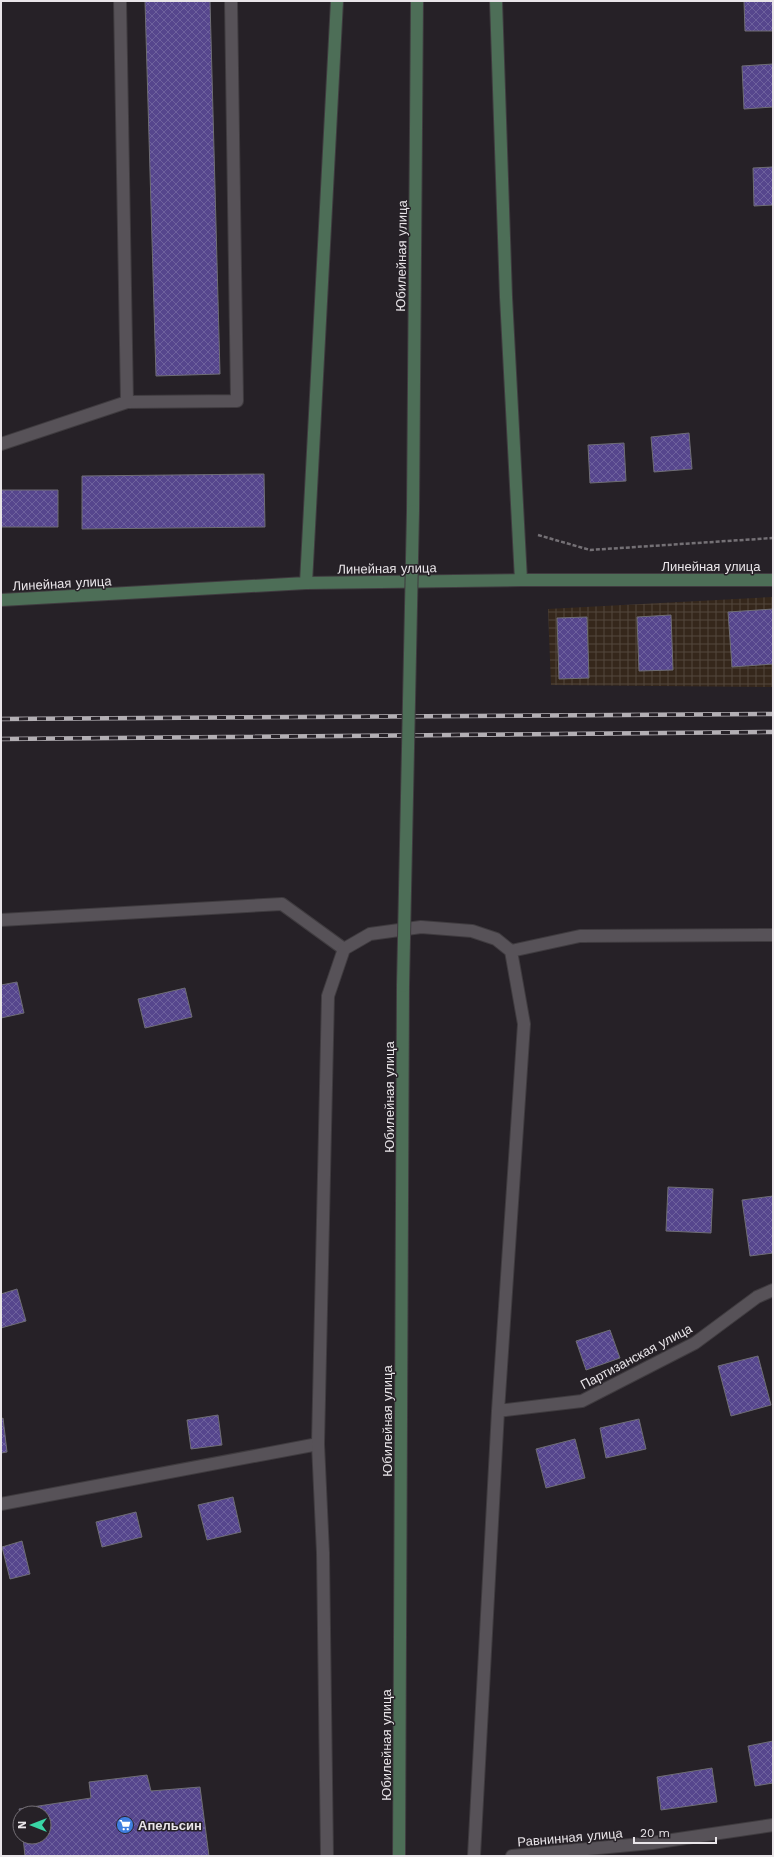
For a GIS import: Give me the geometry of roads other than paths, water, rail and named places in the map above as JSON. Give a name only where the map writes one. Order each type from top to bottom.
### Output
[{"type":"main road","points":[[306,583],[337,1]]},
{"type":"main road","name":"Юбилейная улица","points":[[399,1856],[403,986],[412,511],[417,1]]},
{"type":"main road","points":[[496,1],[506,297],[521,580]]},
{"type":"main road","name":"Линейная улица","points":[[1,600],[306,583],[521,580],[773,580]]},
{"type":"street","points":[[120,1],[127,402]]},
{"type":"street","points":[[1,444],[127,402],[238,401],[231,1]]},
{"type":"street","points":[[1,920],[282,904],[344,949]]},
{"type":"street","points":[[327,1856],[322,1553],[318,1444],[328,996],[344,949],[370,934],[421,927],[472,931],[496,939],[511,951],[524,1024],[498,1410],[474,1856]]},
{"type":"street","points":[[511,951],[580,936],[773,935]]},
{"type":"street","name":"Партизанская улица","points":[[498,1410],[582,1401],[694,1343],[757,1297],[773,1290]]},
{"type":"street","points":[[1,1504],[318,1444]]},
{"type":"street","name":"Равнинная улица","points":[[512,1856],[652,1843],[773,1825]]},
{"type":"railway","points":[[1,719],[773,714]]},
{"type":"railway","points":[[1,739],[773,732]]},
{"type":"place","name":"Апельсин","points":[[125,1825]]}]
